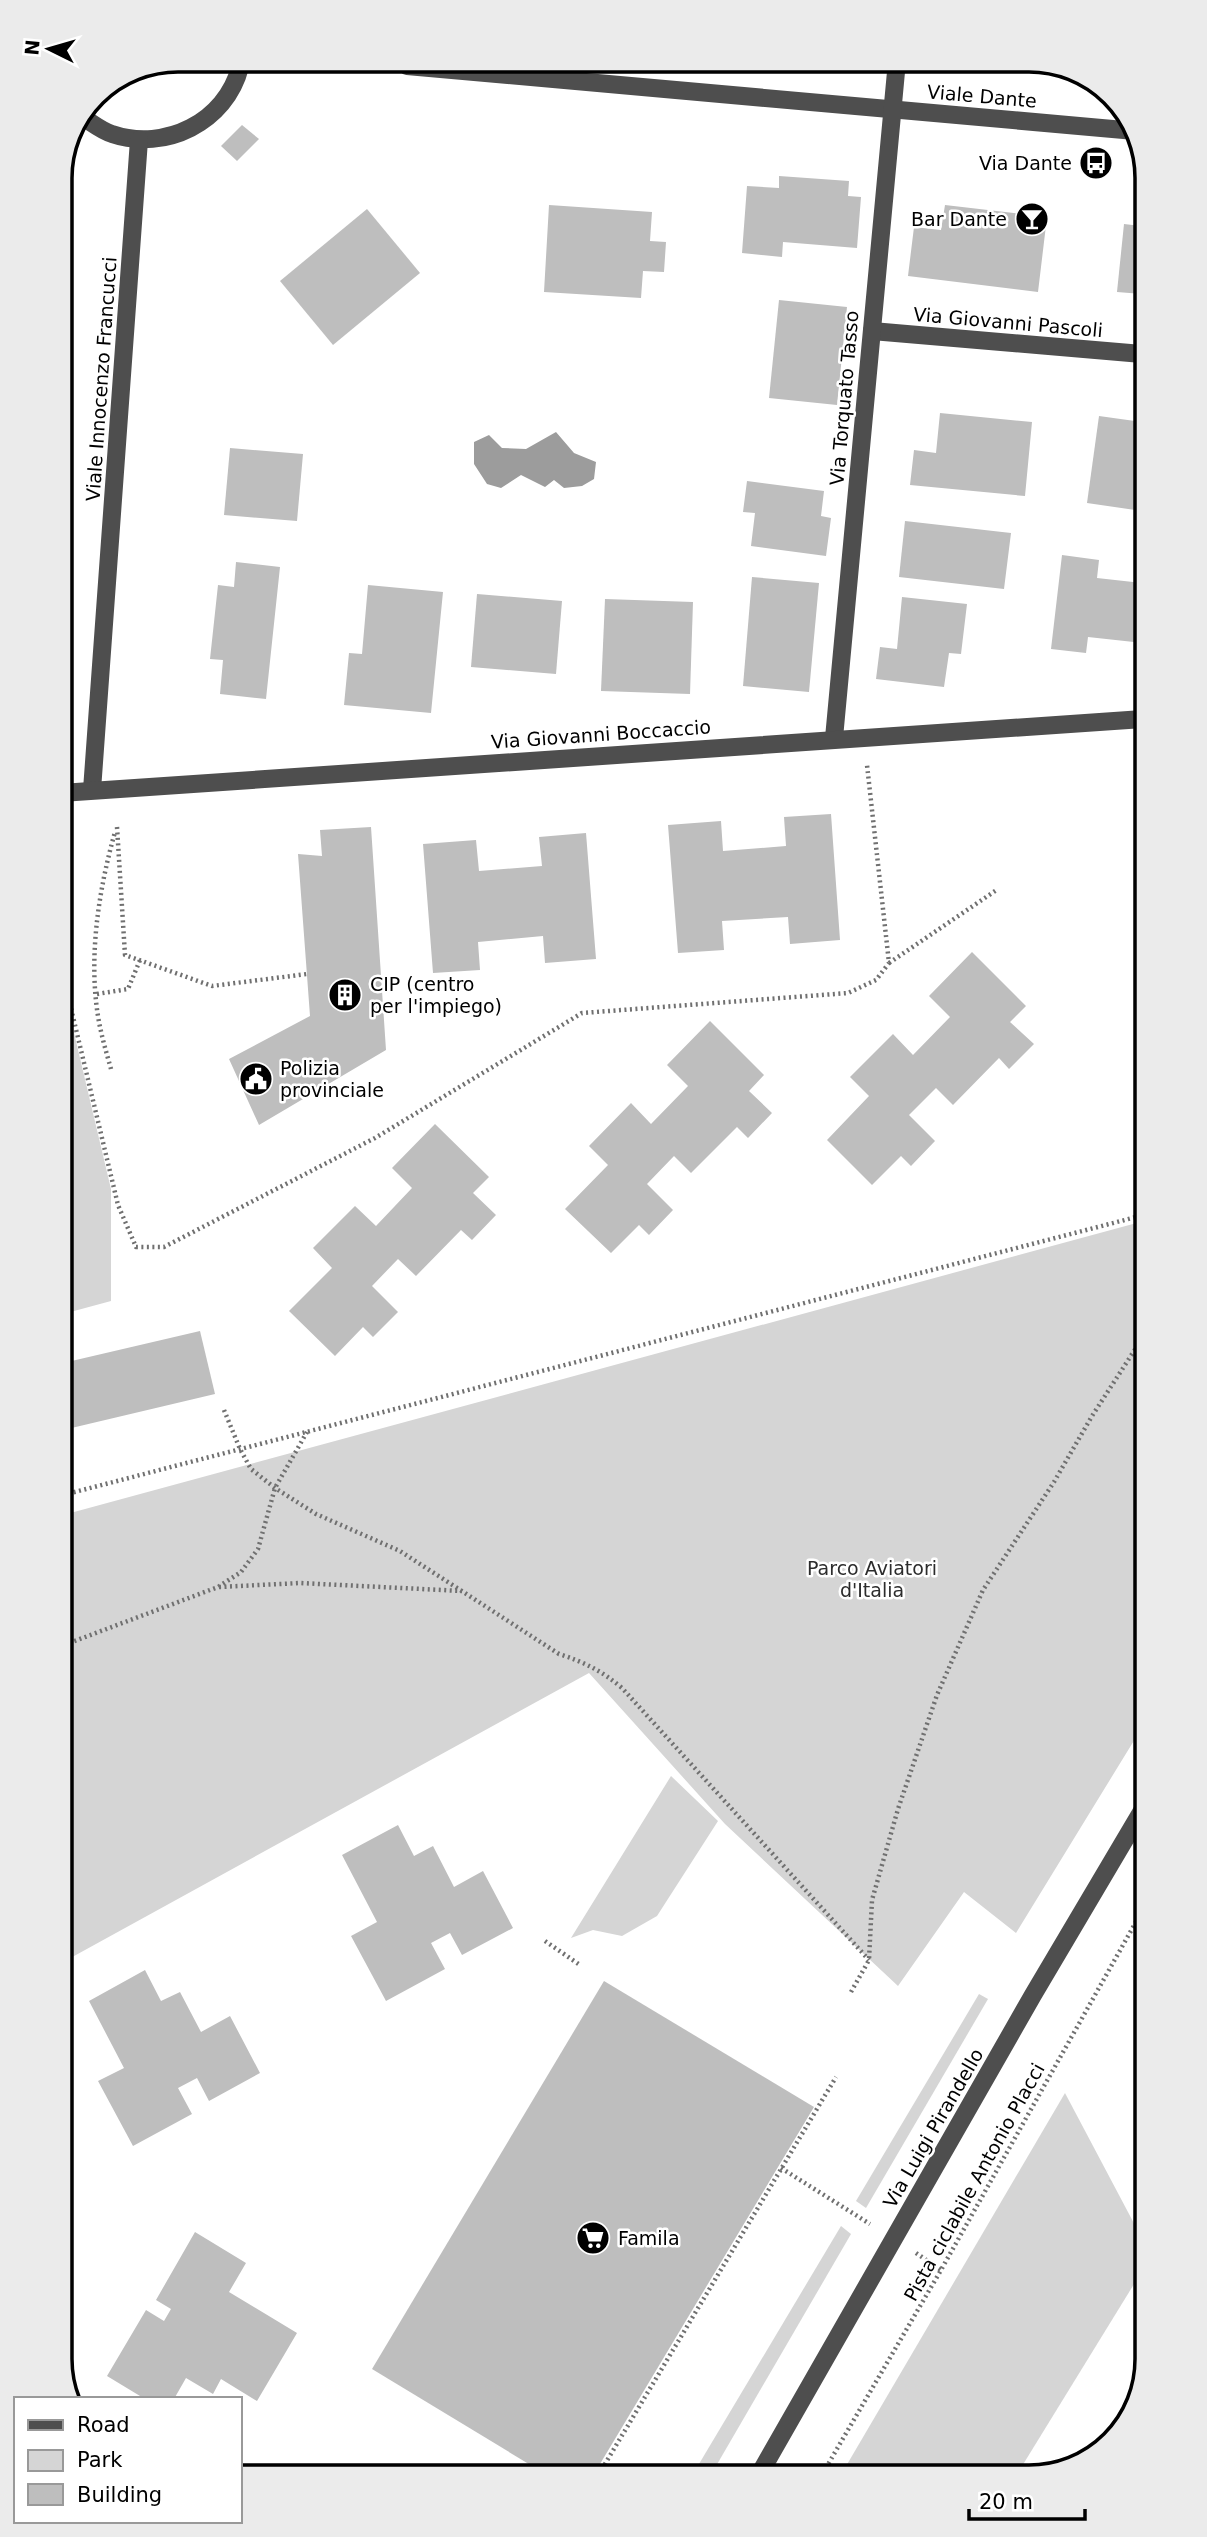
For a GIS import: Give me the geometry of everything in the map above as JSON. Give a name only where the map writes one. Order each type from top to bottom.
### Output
[{"type":"street","points":[[89,121],[110,134],[139,140],[169,137],[197,125],[220,106],[237,80],[239,72]]},
{"type":"street","name":"Viale Dante","points":[[473,72],[1123,130]]},
{"type":"street","name":"Via Torquato Tasso","points":[[834,738],[896,72]]},
{"type":"street","name":"Viale Innocenzo Francucci","points":[[92,790],[139,140]]},
{"type":"street","name":"Via Giovanni Pascoli","points":[[872,331],[1135,353]]},
{"type":"street","name":"Via Giovanni Boccaccio","points":[[72,792],[1135,719]]},
{"type":"street","name":"Via Luigi Pirandello","points":[[765,2465],[1135,1823]]},
{"type":"path","points":[[867,764],[889,963]]},
{"type":"path","points":[[111,1069],[99,1025],[94,958],[105,868],[117,827],[125,955],[212,986],[307,974]]},
{"type":"path","points":[[72,1013],[118,1205],[136,1247],[164,1247],[375,1138],[582,1013],[848,993],[876,980],[889,963],[998,889]]},
{"type":"path","points":[[97,994],[128,989],[140,960]]},
{"type":"path","points":[[72,1493],[1135,1217]]},
{"type":"path","points":[[851,1992],[869,1960],[872,1900],[898,1809],[937,1695],[983,1590],[1055,1482],[1135,1348]]},
{"type":"path","points":[[224,1410],[251,1469],[275,1488],[316,1514],[400,1551],[559,1654],[583,1661],[603,1671],[622,1688],[869,1960]]},
{"type":"path","points":[[72,1642],[218,1587],[241,1572],[258,1549],[275,1488],[307,1432]]},
{"type":"path","points":[[218,1587],[300,1583],[463,1591]]},
{"type":"path","name":"Pista ciclabile Antonio Placci","points":[[828,2465],[941,2270],[1135,1924]]},
{"type":"path","points":[[545,1941],[580,1965]]},
{"type":"path","points":[[604,2465],[836,2077]]},
{"type":"path","points":[[781,2168],[941,2270]]},
{"type":"green space","points":[[72,1024],[111,1189],[111,1301],[72,1312]]},
{"type":"green space","name":"Parco Aviatori d'Italia","points":[[1135,1223],[1135,1739],[1016,1933],[964,1892],[898,1986],[725,1824],[589,1673],[72,1957],[72,1513]]},
{"type":"green space","points":[[671,1776],[718,1821],[657,1916],[622,1936],[593,1930],[571,1938]]},
{"type":"green space","points":[[979,1994],[988,1999],[866,2208],[856,2201]]},
{"type":"green space","points":[[1065,2093],[1135,2225],[1135,2282],[1023,2465],[847,2465]]},
{"type":"green space","points":[[841,2226],[851,2234],[717,2465],[698,2465]]},
{"type":"shaded area","points":[[556,432],[574,453],[596,462],[594,479],[582,486],[564,488],[554,480],[545,487],[521,475],[501,488],[487,484],[474,464],[474,442],[489,435],[502,448],[526,449]]},
{"type":"building","points":[[242,125],[259,139],[237,161],[221,146]]},
{"type":"building","points":[[779,176],[849,181],[848,196],[861,197],[857,248],[783,242],[782,257],[742,253],[747,186],[779,188]]},
{"type":"building","points":[[549,205],[652,212],[650,241],[666,242],[664,272],[643,271],[641,298],[544,292]]},
{"type":"building","points":[[945,205],[1047,217],[1038,292],[908,276],[914,227],[941,230]]},
{"type":"building","points":[[367,209],[420,273],[333,345],[280,281]]},
{"type":"building","points":[[1124,224],[1135,225],[1135,293],[1117,292]]},
{"type":"building","points":[[779,300],[847,307],[837,405],[769,398]]},
{"type":"building","points":[[940,413],[1032,422],[1025,496],[910,485],[914,450],[936,453]]},
{"type":"building","points":[[1099,416],[1135,421],[1135,510],[1087,503]]},
{"type":"building","points":[[230,448],[303,454],[297,521],[224,515]]},
{"type":"building","points":[[747,481],[824,491],[821,516],[831,518],[826,556],[751,546],[755,513],[743,512]]},
{"type":"building","points":[[905,521],[1011,533],[1004,589],[899,577]]},
{"type":"building","points":[[1062,555],[1099,560],[1097,578],[1135,582],[1135,642],[1088,637],[1086,653],[1051,649]]},
{"type":"building","points":[[236,562],[280,567],[266,699],[220,694],[223,660],[210,659],[218,585],[234,587]]},
{"type":"building","points":[[752,577],[819,583],[809,692],[743,686]]},
{"type":"building","points":[[368,585],[443,592],[431,713],[344,705],[349,653],[362,654]]},
{"type":"building","points":[[477,594],[562,601],[556,674],[471,667]]},
{"type":"building","points":[[902,597],[967,604],[961,654],[949,653],[944,687],[876,679],[880,647],[897,649]]},
{"type":"building","points":[[605,599],[693,602],[690,694],[601,691]]},
{"type":"building","points":[[831,814],[840,940],[790,944],[788,917],[722,921],[724,950],[678,953],[668,825],[721,821],[723,851],[786,846],[784,817]]},
{"type":"building","name":"CIP (centro per l'impiego)","points":[[371,827],[386,1050],[259,1125],[229,1059],[310,1016],[298,854],[322,856],[320,830]]},
{"type":"building","points":[[586,833],[596,959],[545,963],[543,936],[478,942],[480,970],[433,973],[423,844],[476,840],[479,871],[542,866],[539,837]]},
{"type":"building","points":[[972,952],[1026,1006],[1010,1022],[1034,1044],[1009,1069],[999,1058],[953,1105],[936,1088],[909,1115],[935,1141],[911,1166],[901,1156],[872,1185],[827,1140],[869,1096],[850,1077],[893,1034],[913,1055],[950,1017],[929,996]]},
{"type":"building","points":[[710,1021],[764,1075],[749,1091],[772,1113],[748,1138],[737,1127],[691,1173],[674,1156],[647,1184],[673,1210],[649,1235],[639,1225],[611,1253],[565,1209],[608,1165],[589,1146],[631,1103],[651,1124],[688,1086],[667,1065]]},
{"type":"building","points":[[435,1124],[489,1177],[473,1193],[496,1215],[472,1240],[461,1230],[416,1276],[398,1259],[372,1286],[398,1312],[373,1337],[363,1327],[335,1356],[289,1311],[332,1268],[313,1248],[355,1206],[376,1226],[412,1188],[392,1168]]},
{"type":"building","points":[[200,1331],[215,1394],[72,1428],[72,1361]]},
{"type":"building","points":[[398,1825],[414,1856],[433,1846],[454,1887],[483,1871],[513,1928],[462,1955],[450,1933],[431,1943],[445,1969],[386,2001],[351,1936],[377,1922],[342,1855]]},
{"type":"building","points":[[145,1970],[161,2001],[180,1992],[201,2032],[230,2016],[260,2073],[209,2101],[197,2078],[178,2088],[192,2114],[133,2146],[98,2081],[124,2068],[89,2001]]},
{"type":"building","name":"Famila","points":[[604,1981],[814,2107],[599,2465],[530,2465],[372,2369]]},
{"type":"building","points":[[195,2232],[246,2263],[229,2292],[297,2333],[257,2401],[221,2379],[213,2394],[186,2378],[175,2397],[142,2397],[107,2376],[146,2310],[164,2321],[171,2309],[156,2300]]},
{"type":"place","name":"Via Dante","points":[[1096,163]]},
{"type":"place","name":"Bar Dante","points":[[1032,219]]},
{"type":"place","name":"CIP (centro per l'impiego)","points":[[345,995]]},
{"type":"place","name":"Polizia provinciale","points":[[256,1079]]},
{"type":"place","name":"Famila","points":[[593,2238]]}]
